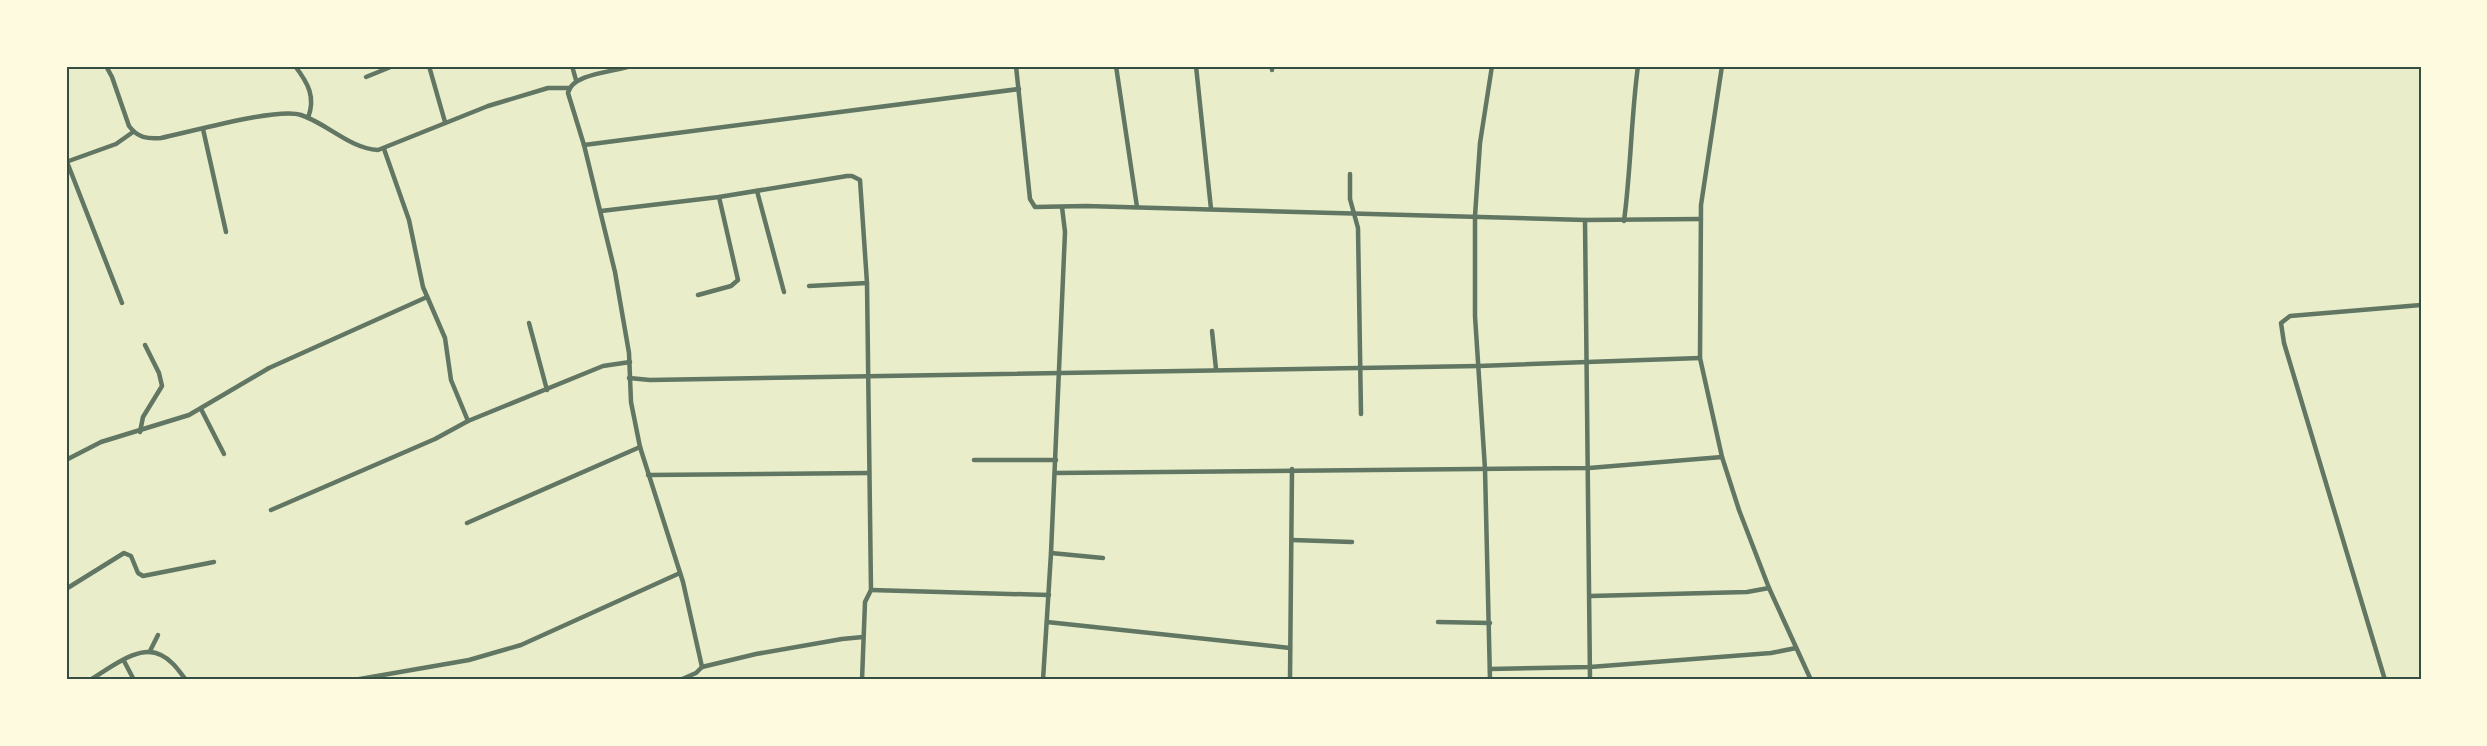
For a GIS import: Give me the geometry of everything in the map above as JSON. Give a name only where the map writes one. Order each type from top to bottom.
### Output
[{"type":"street","points":[[106,66],[133,132],[151,139],[279,113],[294,113],[308,118],[359,146],[371,150],[384,149],[445,122],[532,92],[548,88],[569,88]]},
{"type":"street","points":[[295,66],[305,82],[312,99],[308,118]]},
{"type":"street","points":[[366,77],[393,66]]},
{"type":"street","points":[[429,66],[445,122]]},
{"type":"street","points":[[572,66],[576,80]]},
{"type":"street","points":[[631,66],[576,80],[569,88],[569,98],[584,145],[615,272],[630,362],[630,402],[640,447],[680,573],[702,667]]},
{"type":"street","points":[[1016,66],[1031,204],[1040,208],[1354,212],[1586,220],[1700,219]]},
{"type":"street","points":[[1116,66],[1137,208]]},
{"type":"street","points":[[1196,66],[1211,209]]},
{"type":"street","points":[[1490,680],[1486,469],[1476,316],[1475,216],[1480,142],[1492,66]]},
{"type":"street","points":[[1624,220],[1631,166],[1633,103],[1638,66]]},
{"type":"street","points":[[1722,66],[1700,219],[1700,358],[1722,457],[1739,510],[1769,588],[1811,680]]},
{"type":"street","points":[[584,145],[1019,89]]},
{"type":"street","points":[[203,129],[226,232]]},
{"type":"street","points":[[122,303],[67,162],[116,144],[133,132]]},
{"type":"street","points":[[384,149],[409,220],[427,297],[445,338],[451,380],[468,421]]},
{"type":"street","points":[[1350,174],[1350,199],[1358,228],[1361,414]]},
{"type":"street","points":[[601,211],[719,197],[847,176],[857,177],[862,184],[867,283],[871,590],[864,602],[862,680]]},
{"type":"street","points":[[757,191],[784,292]]},
{"type":"street","points":[[698,295],[731,286],[738,280],[719,197]]},
{"type":"street","points":[[1043,680],[1048,622],[1056,460],[1065,232],[1062,207]]},
{"type":"street","points":[[1586,220],[1590,680]]},
{"type":"street","points":[[809,286],[867,283]]},
{"type":"street","points":[[66,460],[101,442],[175,421],[202,409],[269,368],[427,297]]},
{"type":"street","points":[[2385,680],[2284,343],[2281,323],[2290,316],[2421,305]]},
{"type":"street","points":[[529,323],[547,390]]},
{"type":"street","points":[[1212,331],[1216,369]]},
{"type":"street","points":[[140,432],[143,417],[162,386],[159,373],[145,345]]},
{"type":"street","points":[[629,378],[1479,366],[1700,358]]},
{"type":"street","points":[[271,510],[435,439],[468,421],[603,366],[630,362]]},
{"type":"street","points":[[202,409],[224,454]]},
{"type":"street","points":[[467,523],[640,447]]},
{"type":"street","points":[[1055,473],[1292,469],[1589,468],[1722,457]]},
{"type":"street","points":[[974,460],[1056,460]]},
{"type":"street","points":[[1290,680],[1292,469]]},
{"type":"street","points":[[648,475],[869,472]]},
{"type":"street","points":[[1292,540],[1352,542]]},
{"type":"street","points":[[1051,552],[1103,558]]},
{"type":"street","points":[[66,589],[124,553],[131,556],[138,573],[143,576],[214,562]]},
{"type":"street","points":[[354,680],[469,660],[521,645],[680,573]]},
{"type":"street","points":[[1590,596],[1748,592],[1769,588]]},
{"type":"street","points":[[871,590],[1049,595]]},
{"type":"street","points":[[1048,622],[1290,648]]},
{"type":"street","points":[[1438,622],[1490,623]]},
{"type":"street","points":[[150,651],[158,635]]},
{"type":"street","points":[[680,680],[696,673],[702,667],[756,654],[864,637]]},
{"type":"street","points":[[1490,669],[1590,667],[1771,653],[1796,648]]},
{"type":"street","points":[[90,680],[140,653],[150,651],[168,660],[186,680]]},
{"type":"street","points":[[124,661],[134,680]]}]
